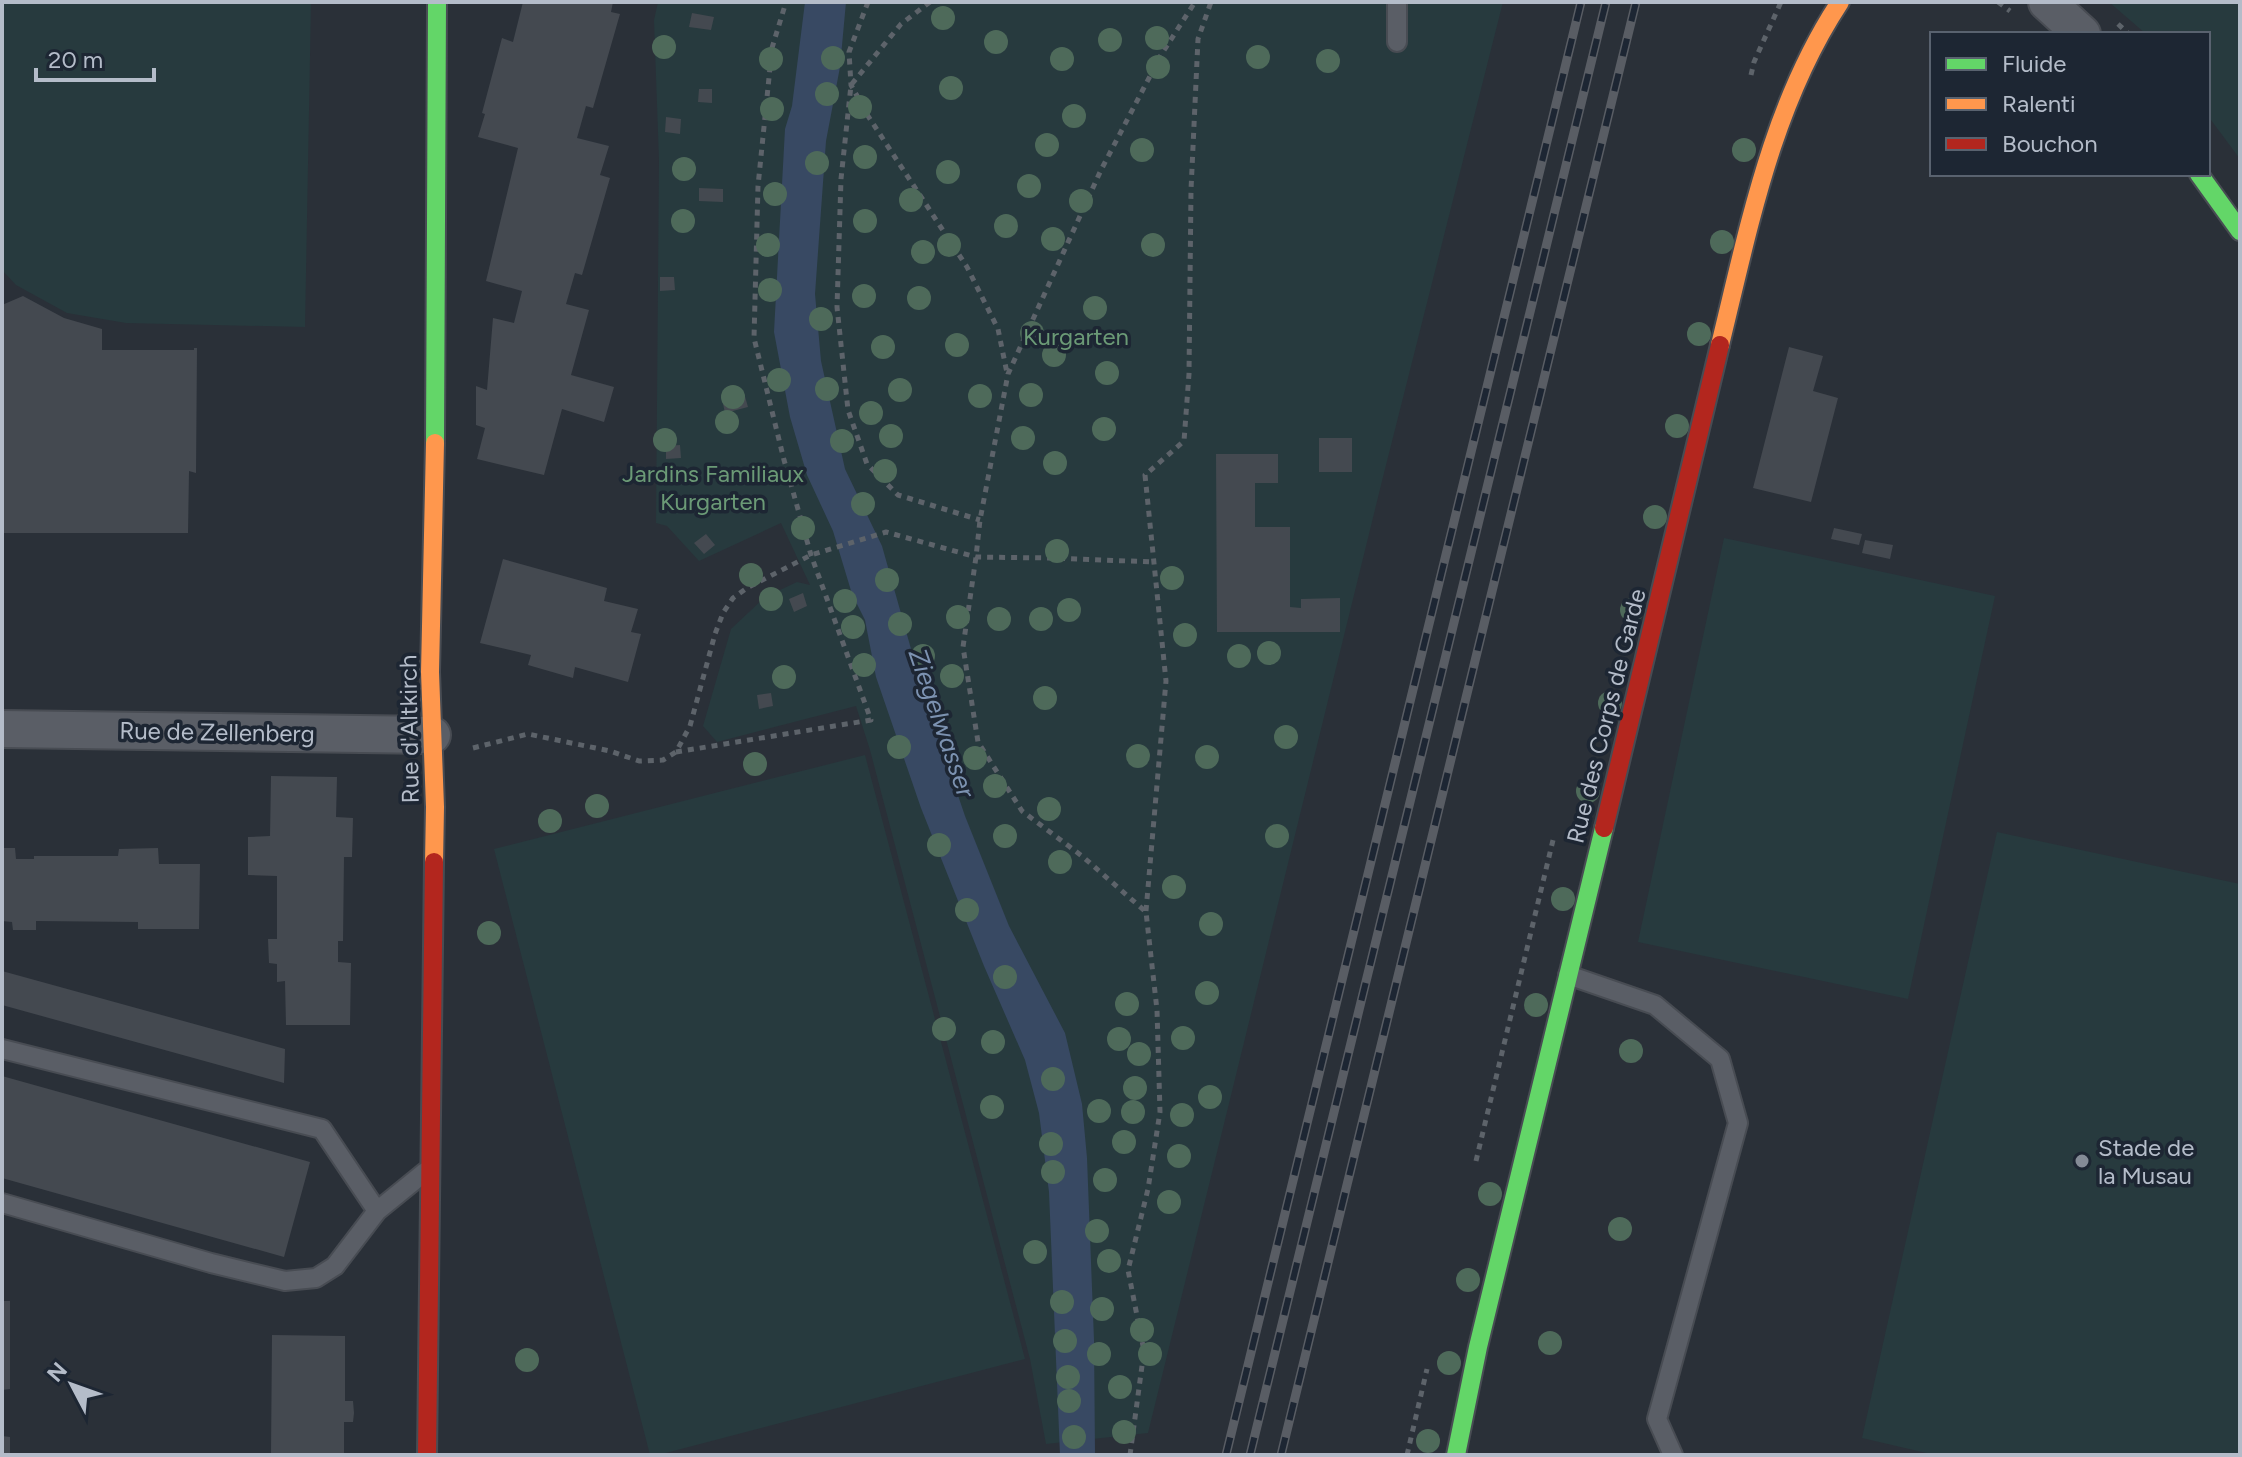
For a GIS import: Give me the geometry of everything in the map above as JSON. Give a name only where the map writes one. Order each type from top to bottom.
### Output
[{"type":"street","name":"Rue d'Altkirch","points":[[427,1455],[435,822],[430,672],[436,373],[437,2]]},
{"type":"street","name":"Rue des Corps de Garde","points":[[1456,1455],[1478,1347],[1756,197],[1787,101],[1804,60],[1840,2]]},
{"type":"street","points":[[2047,2],[2080,32]]},
{"type":"street","points":[[2200,176],[2240,231]]},
{"type":"street","name":"Rue de Zellenberg","points":[[2,729],[433,745]]},
{"type":"lane","points":[[1397,2],[1397,42]]},
{"type":"lane","points":[[1568,975],[1655,1005],[1720,1059],[1738,1123],[1657,1419],[1673,1455]]},
{"type":"lane","points":[[2,1049],[322,1129],[377,1211]]},
{"type":"lane","points":[[2,1203],[285,1281],[316,1278],[335,1266],[377,1211],[430,1167]]},
{"type":"path","points":[[433,745],[528,734],[648,762],[663,760],[676,752],[871,720],[811,555],[754,338],[758,186],[772,48],[786,2]]},
{"type":"path","points":[[868,2],[849,52],[851,85],[841,179],[837,307],[848,410],[867,464],[898,495],[980,520]]},
{"type":"path","points":[[851,85],[901,24],[930,2]]},
{"type":"path","points":[[1146,912],[1082,856],[1022,811],[978,742],[963,647],[980,520],[1008,374],[1101,170],[1161,55],[1195,2]]},
{"type":"path","points":[[1130,1455],[1144,1351],[1128,1270],[1148,1189],[1160,1112],[1157,1010],[1146,912],[1166,681],[1145,475],[1184,441],[1189,374],[1191,190],[1198,39],[1211,2]]},
{"type":"path","points":[[851,85],[967,267],[998,329],[1008,374]]},
{"type":"path","points":[[676,752],[690,726],[715,634],[733,598],[811,555],[886,532],[976,557],[1154,562]]},
{"type":"green space","points":[[2,2],[311,2],[305,327],[126,323],[67,313],[16,285],[2,270]]},
{"type":"green space","name":"Kurgarten","points":[[658,2],[1503,2],[1148,1433],[1046,1444],[1030,1359],[856,706],[717,742],[703,726],[731,629],[765,597],[797,582],[810,585],[781,523],[699,561],[667,526],[656,523],[659,160],[654,20]]},
{"type":"green space","points":[[2109,2],[2240,2],[2240,159],[2210,119],[2210,32],[2144,32]]},
{"type":"green space","points":[[1724,538],[1995,596],[1908,999],[1638,942]]},
{"type":"green space","points":[[865,755],[1025,1359],[650,1455],[494,849]]},
{"type":"green space","name":"Stade de la Musau","points":[[1997,832],[2240,884],[2240,1455],[1935,1455],[1862,1438]]},
{"type":"water","points":[[805,2],[846,2],[840,67],[826,141],[815,294],[821,361],[845,469],[882,546],[924,695],[965,816],[1009,926],[1065,1033],[1082,1104],[1094,1340],[1095,1455],[1060,1455],[1049,1192],[1039,1113],[1025,1060],[921,808],[876,677],[865,620],[852,594],[833,531],[807,475],[790,417],[774,332],[785,129],[792,106]]},
{"type":"building","points":[[523,2],[613,2],[611,12],[620,14],[593,108],[586,106],[577,138],[609,146],[600,175],[610,178],[582,275],[575,273],[566,304],[589,310],[571,375],[614,387],[604,422],[562,409],[544,475],[477,459],[485,428],[476,425],[476,386],[487,390],[493,318],[514,323],[522,291],[486,281],[518,148],[478,137],[502,38],[513,42]]},
{"type":"building","points":[[692,13],[714,17],[711,30],[689,27]]},
{"type":"building","points":[[699,89],[712,89],[712,103],[698,102]]},
{"type":"building","points":[[666,117],[681,119],[680,134],[665,132]]},
{"type":"building","points":[[699,188],[723,189],[723,202],[699,201]]},
{"type":"building","points":[[660,277],[674,277],[675,290],[660,291]]},
{"type":"building","points":[[23,296],[64,318],[102,329],[102,350],[197,348],[196,473],[189,471],[188,533],[2,533],[2,305]]},
{"type":"building","points":[[1789,347],[1823,356],[1813,391],[1838,398],[1811,502],[1753,488]]},
{"type":"building","points":[[744,393],[748,407],[725,413],[722,399]]},
{"type":"building","points":[[1319,438],[1352,438],[1352,472],[1319,472]]},
{"type":"building","points":[[680,445],[681,458],[666,459],[666,446]]},
{"type":"building","points":[[1216,454],[1278,454],[1278,483],[1255,483],[1255,527],[1290,527],[1290,607],[1301,608],[1301,599],[1340,598],[1340,632],[1217,632]]},
{"type":"building","points":[[1834,528],[1862,534],[1859,545],[1831,539]]},
{"type":"building","points":[[706,534],[715,545],[704,554],[694,543]]},
{"type":"building","points":[[1865,540],[1893,545],[1890,559],[1862,553]]},
{"type":"building","points":[[503,559],[607,588],[604,601],[638,609],[631,632],[641,634],[628,682],[575,667],[573,678],[528,665],[531,655],[480,643]]},
{"type":"building","points":[[803,593],[807,606],[794,612],[789,599]]},
{"type":"building","points":[[771,693],[773,706],[759,709],[757,695]]},
{"type":"building","points":[[271,776],[337,777],[336,817],[353,818],[352,857],[344,857],[343,941],[338,941],[338,962],[351,963],[350,1025],[286,1025],[285,981],[277,982],[277,964],[269,963],[268,939],[277,939],[277,876],[248,875],[248,837],[270,836]]},
{"type":"building","points":[[2,848],[15,848],[16,859],[34,859],[34,856],[118,856],[119,849],[158,848],[159,864],[200,864],[199,929],[138,929],[138,922],[36,921],[36,930],[13,930],[12,922],[2,921]]},
{"type":"building","points":[[2,971],[285,1049],[284,1083],[2,1005]]},
{"type":"building","points":[[2,1076],[310,1162],[284,1257],[2,1178]]},
{"type":"building","points":[[2,1301],[10,1301],[10,1389],[2,1390]]},
{"type":"building","points":[[272,1335],[345,1336],[345,1401],[353,1401],[354,1413],[353,1422],[344,1422],[344,1455],[271,1455]]},
{"type":"building","points":[[2,1436],[10,1437],[10,1455],[2,1455]]},
{"type":"railway","points":[[1226,1455],[1581,2]]},
{"type":"railway","points":[[1250,1455],[1606,2]]},
{"type":"railway","points":[[1281,1455],[1636,2]]},
{"type":"traffic: fast","points":[[435,443],[437,2]]},
{"type":"traffic: fast","points":[[2200,176],[2240,231]]},
{"type":"traffic: fast","points":[[1456,1455],[1478,1347],[1604,828]]},
{"type":"traffic: slow","points":[[1720,345],[1753,212],[1780,125],[1797,82],[1840,2]]},
{"type":"traffic: slow","points":[[434,862],[430,672],[435,443]]},
{"type":"traffic: jam","points":[[1604,828],[1720,345]]},
{"type":"traffic: jam","points":[[427,1455],[434,862]]},
{"type":"place","name":"Stade de la Musau","points":[[2082,1161]]},
{"type":"park label","name":"Jardins Familiaux Kurgarten","points":[[713,487]]},
{"type":"water label","name":"Ziegelwasser","points":[[942,723]]}]
